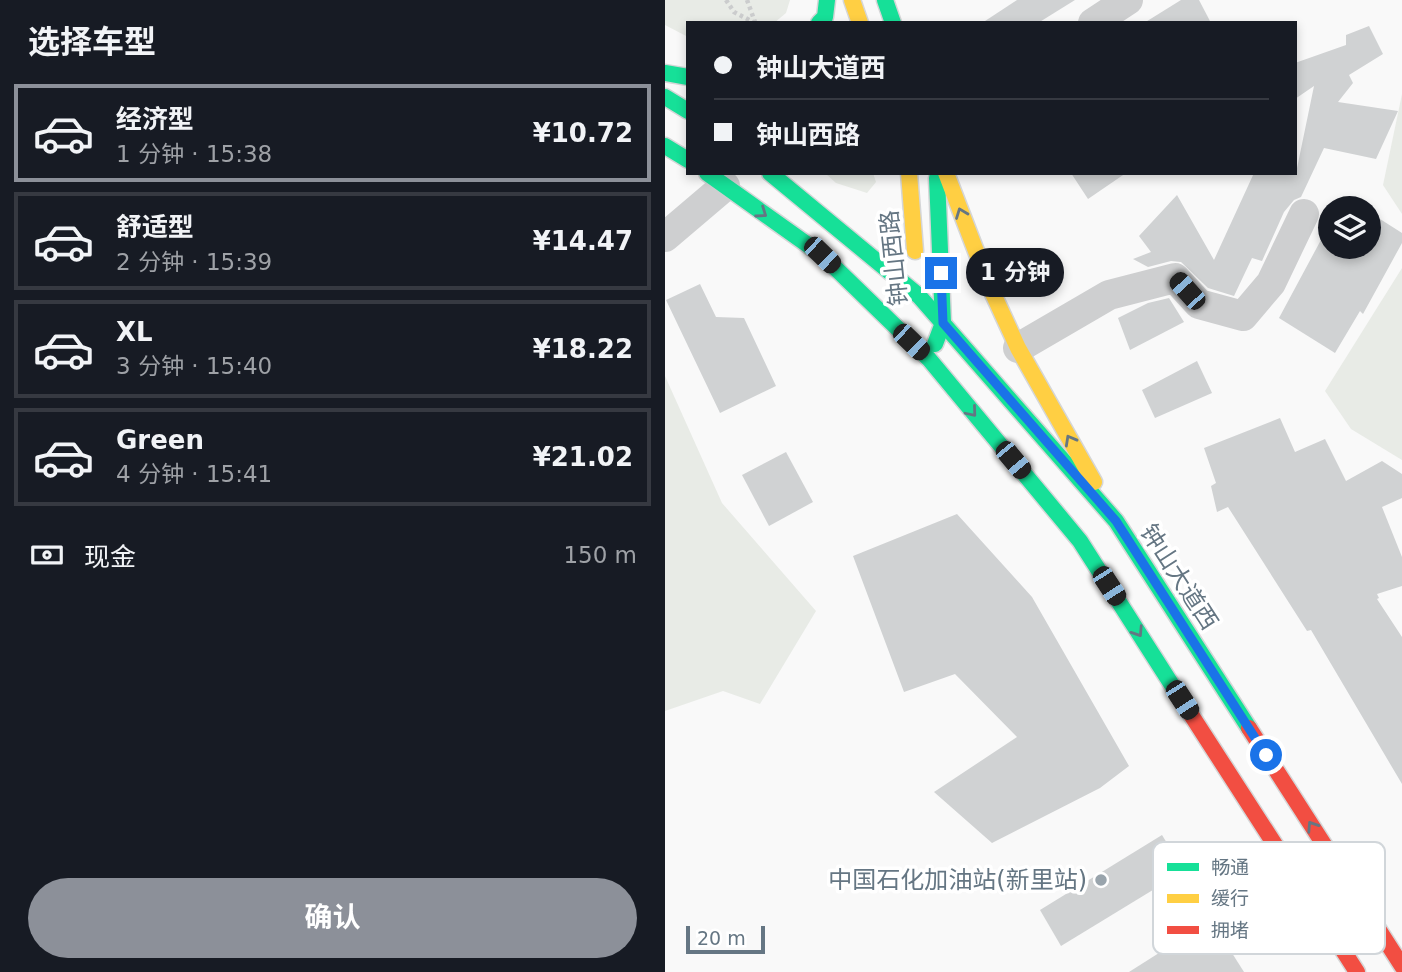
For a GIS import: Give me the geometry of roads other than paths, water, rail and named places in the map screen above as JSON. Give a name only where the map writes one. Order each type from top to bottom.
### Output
[{"type":"main road","points":[[821,21],[825,17],[827,0]]},
{"type":"main road","points":[[852,0],[859,21]]},
{"type":"main road","points":[[885,0],[892,21]]},
{"type":"main road","points":[[665,73],[686,77]]},
{"type":"main road","points":[[665,97],[686,110]]},
{"type":"main road","points":[[665,146],[686,159]]},
{"type":"main road","name":"钟山大道西","points":[[771,175],[919,296],[1116,521],[1322,842]]},
{"type":"main road","name":"钟山西路","points":[[909,175],[919,296],[929,359]]},
{"type":"main road","name":"钟山西路","points":[[929,359],[943,323],[937,175]]},
{"type":"main road","points":[[947,175],[989,285],[1018,348],[1116,521]]},
{"type":"main road","points":[[716,180],[822,255],[929,359],[1080,541],[1273,842]]},
{"type":"main road","name":"钟山大道西","points":[[1385,940],[1402,966]]},
{"type":"main road","points":[[1345,954],[1357,972]]},
{"type":"street","points":[[1096,21],[1128,0]]},
{"type":"street","points":[[665,237],[716,180]]},
{"type":"street","points":[[1018,348],[1109,295],[1175,278],[1199,304],[1243,316],[1271,283],[1304,214]]},
{"type":"place","name":"中国石化加油站(新里站)","points":[[1101,880]]}]
